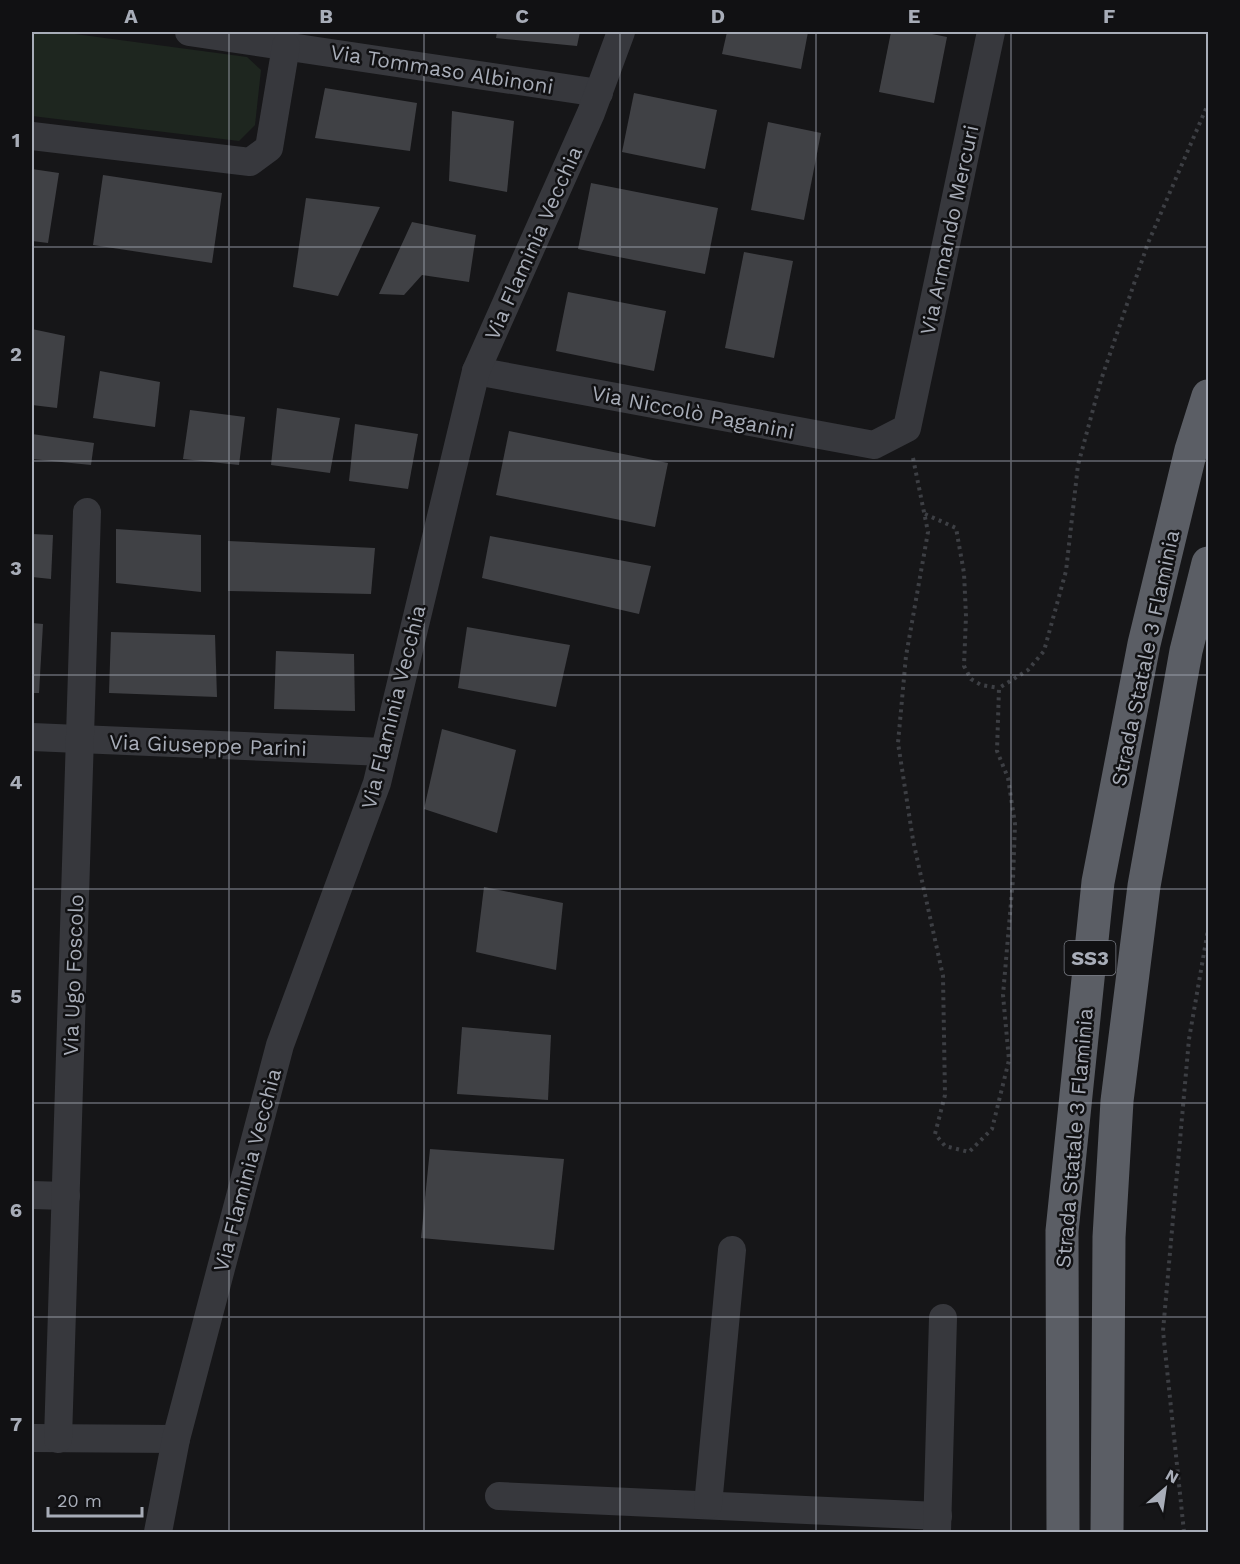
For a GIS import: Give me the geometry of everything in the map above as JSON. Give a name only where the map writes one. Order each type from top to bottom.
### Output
[{"type":"highway","name":"Strada Statale 3 Flaminia","points":[[1063,1533],[1062,1231],[1098,882],[1144,644],[1191,450],[1209,396]]},
{"type":"highway","name":"Strada Statale 3 Flaminia","points":[[1107,1533],[1109,1237],[1117,1101],[1144,886],[1186,651],[1209,563]]},
{"type":"street","name":"Via Tommaso Albinoni","points":[[189,32],[599,93]]},
{"type":"street","name":"Via Flaminia Vecchia","points":[[158,1533],[176,1439],[280,1045],[377,783],[476,372],[591,113],[621,32]]},
{"type":"street","name":"Via Armando Mercuri","points":[[907,428],[991,32]]},
{"type":"street","points":[[32,136],[250,162],[269,148],[286,46]]},
{"type":"street","name":"Via Niccolò Paganini","points":[[476,372],[874,446],[907,428]]},
{"type":"street","name":"Via Ugo Foscolo","points":[[45,1438],[66,1196],[87,512]]},
{"type":"street","name":"Via Giuseppe Parini","points":[[32,737],[384,752]]},
{"type":"street","points":[[32,1195],[66,1196]]},
{"type":"street","points":[[708,1505],[732,1250]]},
{"type":"street","points":[[499,1496],[708,1505],[938,1524],[943,1318]]},
{"type":"street","points":[[45,1438],[176,1439]]},
{"type":"path","points":[[924,514],[956,528],[964,573],[966,616],[964,666],[970,679],[981,685],[999,688],[1028,670],[1044,651],[1066,571],[1078,465],[1101,380],[1148,243],[1209,104]]},
{"type":"path","points":[[907,428],[928,532],[906,656],[898,743],[913,840],[943,976],[945,1095],[935,1134],[945,1146],[969,1152],[992,1130],[1009,1060],[1003,995],[1013,879],[1015,824],[1008,778],[997,750],[999,688]]},
{"type":"path","points":[[1184,1533],[1163,1331],[1189,1039],[1209,930]]},
{"type":"shaded area","points":[[32,32],[60,32],[247,57],[261,70],[255,125],[239,141],[32,116]]},
{"type":"building","points":[[497,32],[580,32],[577,46],[496,38]]},
{"type":"building","points":[[727,32],[808,32],[801,69],[722,54]]},
{"type":"building","points":[[891,32],[922,32],[947,37],[934,103],[879,92]]},
{"type":"building","points":[[325,88],[417,103],[410,151],[315,138]]},
{"type":"building","points":[[634,93],[717,110],[705,169],[622,152]]},
{"type":"building","points":[[452,111],[514,121],[507,192],[449,181]]},
{"type":"building","points":[[768,122],[821,133],[804,220],[751,210]]},
{"type":"building","points":[[32,169],[59,173],[48,243],[32,241]]},
{"type":"building","points":[[103,175],[222,193],[212,263],[93,245]]},
{"type":"building","points":[[591,183],[718,208],[705,274],[578,249]]},
{"type":"building","points":[[306,198],[380,207],[338,296],[293,287]]},
{"type":"building","points":[[412,222],[476,235],[469,282],[422,275],[404,295],[379,294]]},
{"type":"building","points":[[744,252],[793,261],[774,358],[725,348]]},
{"type":"building","points":[[568,292],[666,311],[654,371],[556,351]]},
{"type":"building","points":[[32,329],[65,336],[57,408],[32,405]]},
{"type":"building","points":[[100,371],[160,382],[155,427],[93,418]]},
{"type":"building","points":[[277,408],[340,418],[330,473],[271,465]]},
{"type":"building","points":[[190,410],[245,417],[239,465],[183,459]]},
{"type":"building","points":[[355,424],[418,434],[408,489],[349,481]]},
{"type":"building","points":[[509,431],[668,463],[655,527],[496,495]]},
{"type":"building","points":[[32,434],[94,443],[91,465],[32,459]]},
{"type":"building","points":[[116,529],[201,535],[201,592],[116,583]]},
{"type":"building","points":[[32,534],[53,535],[51,579],[32,577]]},
{"type":"building","points":[[490,536],[651,566],[639,614],[482,578]]},
{"type":"building","points":[[228,541],[375,548],[371,594],[228,591]]},
{"type":"building","points":[[32,623],[43,624],[39,693],[32,693]]},
{"type":"building","points":[[467,627],[570,645],[556,707],[458,688]]},
{"type":"building","points":[[111,632],[215,635],[217,697],[109,693]]},
{"type":"building","points":[[276,651],[354,654],[355,711],[274,709]]},
{"type":"building","points":[[442,729],[516,750],[497,833],[424,809]]},
{"type":"building","points":[[484,887],[563,903],[556,970],[476,952]]},
{"type":"building","points":[[462,1027],[551,1035],[548,1100],[457,1094]]},
{"type":"building","points":[[430,1149],[564,1159],[554,1250],[421,1238]]}]
